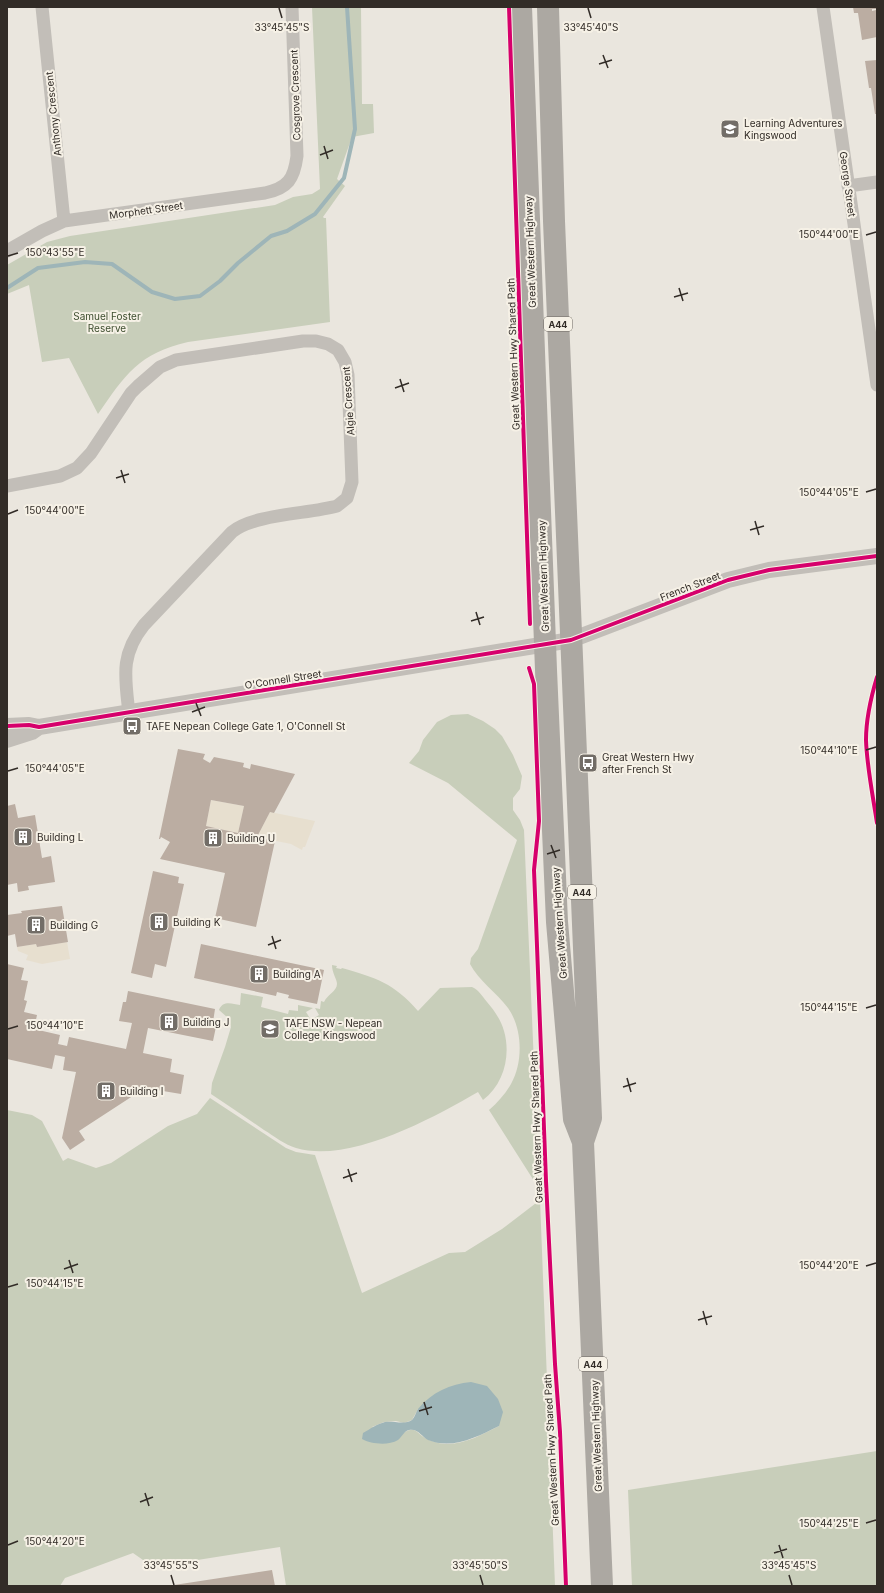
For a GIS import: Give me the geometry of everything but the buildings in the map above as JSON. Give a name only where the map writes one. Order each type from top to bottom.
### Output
[{"type":"highway","name":"Great Western Highway","points":[[521,7],[559,642]]},
{"type":"highway","name":"Great Western Highway","points":[[548,7],[554,221],[559,642],[558,922],[574,1119],[583,1142],[602,1586]]},
{"type":"street","name":"Anthony Crescent","points":[[42,7],[64,222]]},
{"type":"street","name":"Cosgrove Crescent","points":[[289,181],[294,170],[296,156],[292,7]]},
{"type":"street","name":"George Street","points":[[823,7],[877,385]]},
{"type":"street","name":"Morphett Street","points":[[7,251],[42,231],[64,222],[265,193],[282,188],[289,181]]},
{"type":"street","points":[[848,186],[877,182]]},
{"type":"street","name":"Algie Crescent","points":[[7,486],[60,476],[77,468],[91,453],[131,393],[153,372],[168,363],[198,356],[310,340],[328,344],[338,350],[342,355],[347,369],[352,482],[347,498],[337,506],[257,520],[240,526],[232,532],[144,625],[135,637],[128,654],[125,670],[129,713]]},
{"type":"street","name":"French Street","points":[[559,642],[728,580],[769,570],[877,556]]},
{"type":"street","name":"O'Connell Street","points":[[7,726],[29,725],[39,727],[559,642]]},
{"type":"street","name":"O'Connell Street","points":[[7,740],[32,732],[39,727]]},
{"type":"green space","name":"Samuel Foster Reserve","points":[[312,7],[361,7],[362,104],[373,104],[374,133],[352,137],[337,179],[345,186],[323,217],[326,218],[330,322],[188,342],[157,352],[145,359],[125,377],[98,414],[69,358],[42,362],[29,285],[7,294],[7,265],[47,242],[70,236],[275,205],[293,197],[312,194],[320,189]]},
{"type":"green space","points":[[468,714],[483,721],[502,736],[513,755],[522,776],[520,789],[513,798],[513,810],[520,820],[524,830],[539,1182],[536,1184],[489,1110],[504,1095],[515,1076],[518,1066],[520,1046],[519,1036],[513,1016],[499,997],[473,970],[470,964],[471,958],[478,949],[517,840],[448,783],[409,763],[419,751],[423,740],[437,722],[451,715]]},
{"type":"green space","points":[[332,965],[337,966],[336,968],[342,968],[384,983],[401,994],[418,1011],[440,988],[472,987],[477,990],[497,1015],[503,1027],[506,1040],[506,1059],[501,1077],[496,1086],[483,1100],[478,1092],[438,1114],[390,1136],[340,1150],[317,1151],[296,1148],[284,1143],[211,1094],[212,1083],[231,1027],[228,1018],[219,1010],[221,1007],[228,1003],[240,1005],[241,993],[263,997],[261,1007],[288,1014],[289,1010],[298,1011],[298,1005],[313,1008],[306,1012],[311,1020],[319,1015],[315,1008],[320,1009],[321,1001],[324,1002],[337,986]]},
{"type":"green space","points":[[210,1098],[286,1148],[296,1152],[315,1155],[362,1293],[449,1253],[465,1252],[502,1229],[540,1200],[555,1586],[286,1586],[280,1547],[153,1567],[133,1553],[65,1578],[60,1586],[7,1586],[7,1110],[32,1115],[42,1121],[63,1161],[68,1158],[96,1168],[111,1163],[168,1126],[197,1114]],"holes":[[[418,1409],[499,1426],[466,1441],[452,1444],[439,1443],[429,1440],[414,1430],[403,1433],[372,1427],[384,1422],[396,1421],[404,1423],[412,1420]]]},
{"type":"green space","points":[[877,1451],[877,1586],[632,1586],[628,1490]]},
{"type":"shaded area","points":[[211,800],[244,806],[238,833],[206,826]]},
{"type":"shaded area","points":[[270,812],[315,821],[305,847],[303,847],[302,850],[291,844],[257,837]]},
{"type":"shaded area","points":[[67,942],[70,959],[42,964],[26,960],[28,955],[18,951],[17,947],[36,944],[37,947]]},
{"type":"water","points":[[471,1382],[487,1386],[498,1399],[503,1412],[499,1426],[473,1438],[446,1444],[428,1440],[415,1430],[407,1431],[398,1440],[385,1444],[370,1442],[362,1439],[363,1433],[382,1423],[406,1422],[412,1420],[423,1403],[442,1390]]},
{"type":"waterway","points":[[7,288],[38,268],[85,262],[112,264],[152,292],[175,299],[200,296],[220,281],[238,263],[271,236],[287,231],[315,214],[344,178],[355,129],[347,7]]},
{"type":"cycle path","name":"Great Western Hwy Shared Path","points":[[509,7],[530,624]]},
{"type":"cycle path","points":[[7,726],[29,725],[39,727],[571,640],[728,580],[769,570],[877,556]]},
{"type":"cycle path","name":"Great Western Hwy Shared Path","points":[[529,668],[534,684],[539,821],[534,870],[546,1181],[555,1364],[560,1432],[566,1586]]},
{"type":"cycle path","points":[[877,677],[869,708],[866,740],[877,823]]},
{"type":"place","name":"Learning Adventures Kingswood","points":[[730,129]]},
{"type":"place","name":"TAFE Nepean College Gate 1, O'Connell St","points":[[132,726]]},
{"type":"place","name":"Great Western Hwy after French St","points":[[588,763]]},
{"type":"place","name":"Building L","points":[[23,837]]},
{"type":"place","name":"Building U","points":[[213,838]]},
{"type":"place","name":"Building K","points":[[159,922]]},
{"type":"place","name":"Building G","points":[[36,925]]},
{"type":"place","name":"Building A","points":[[259,974]]},
{"type":"place","name":"Building J","points":[[169,1022]]},
{"type":"place","name":"TAFE NSW - Nepean College Kingswood","points":[[270,1029]]},
{"type":"place","name":"Building I","points":[[106,1091]]}]
